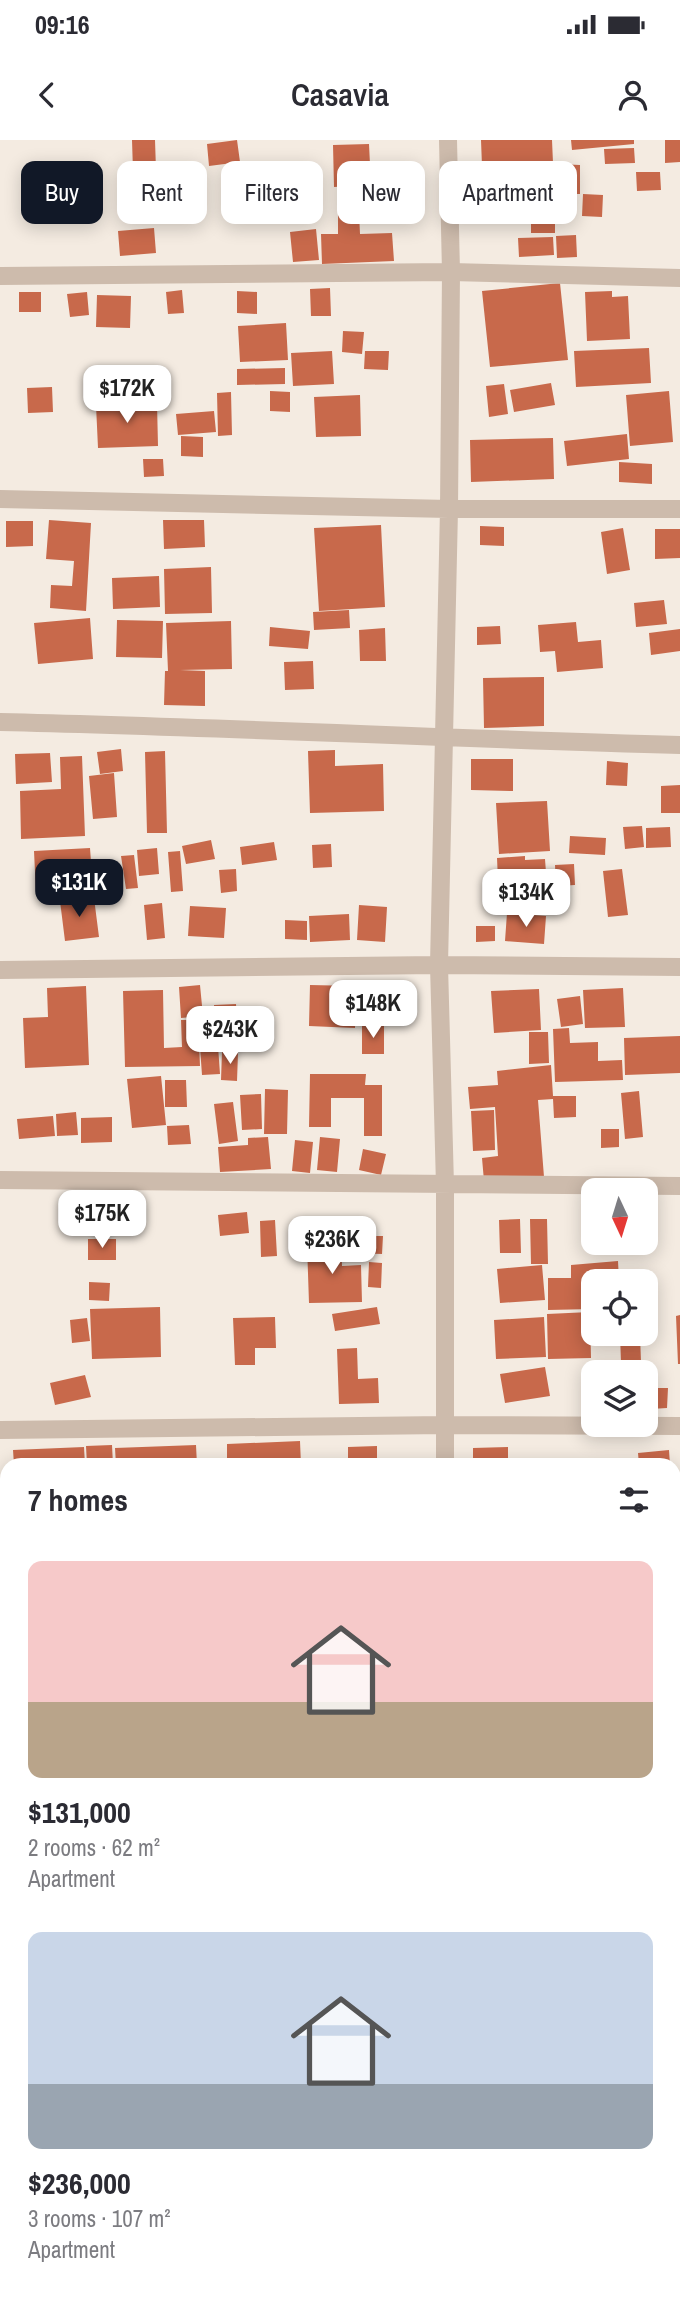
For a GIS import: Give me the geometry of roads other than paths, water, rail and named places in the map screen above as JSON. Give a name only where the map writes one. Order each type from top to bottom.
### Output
[{"type":"street","points":[[446,1458],[445,1185],[439,965],[449,509],[451,272],[448,140]]},
{"type":"street","points":[[0,276],[451,272],[680,278]]},
{"type":"street","points":[[0,499],[449,509],[680,509]]},
{"type":"street","points":[[0,722],[175,726],[443,739],[680,746]]},
{"type":"street","points":[[0,970],[439,965],[680,967]]},
{"type":"street","points":[[0,1180],[680,1186]]},
{"type":"street","points":[[0,1430],[445,1425],[680,1426]]}]
